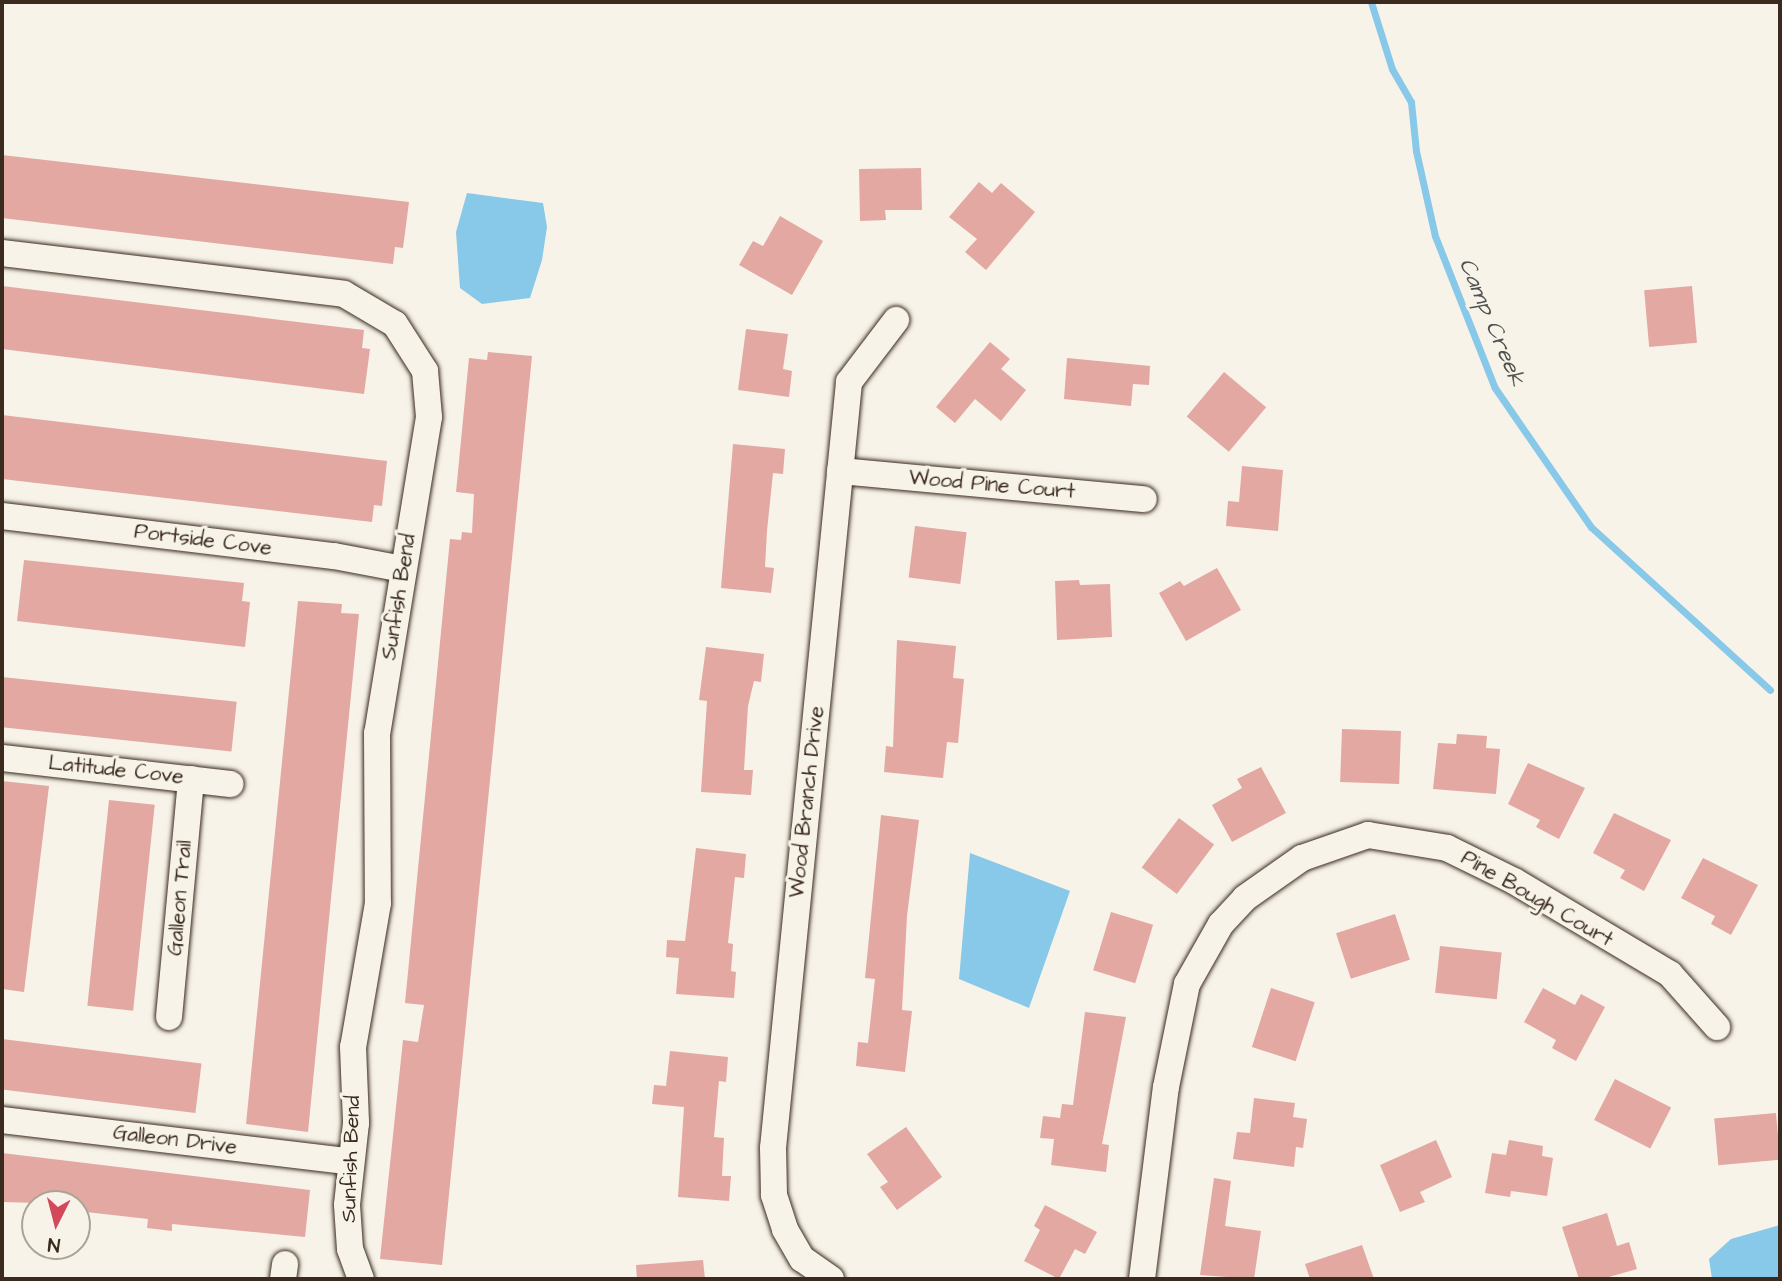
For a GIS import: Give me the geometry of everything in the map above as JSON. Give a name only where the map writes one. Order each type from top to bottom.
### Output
[{"type":"street","name":"Sunfish Bend","points":[[2,253],[328,291],[359,299],[383,313],[413,346],[429,384],[429,417],[377,733],[378,903],[353,1047],[356,1123],[348,1161],[349,1249],[361,1279]]},
{"type":"street","name":"Wood Branch Drive","points":[[831,1279],[802,1259],[785,1229],[774,1195],[773,1148],[849,382],[896,320]]},
{"type":"street","name":"Wood Pine Court","points":[[840,471],[1144,499]]},
{"type":"street","name":"Portside Cove","points":[[2,516],[334,556],[403,569]]},
{"type":"street","name":"Latitude Cove","points":[[2,758],[231,784]]},
{"type":"street","name":"Galleon Trail","points":[[169,1017],[191,779]]},
{"type":"street","name":"Pine Bough Court","points":[[1142,1279],[1166,1087],[1187,984],[1222,924],[1254,891],[1302,858],[1368,835],[1447,848],[1514,881],[1670,974],[1717,1027]]},
{"type":"street","name":"Galleon Drive","points":[[2,1120],[348,1161]]},
{"type":"water","points":[[467,193],[543,203],[547,227],[542,260],[530,298],[482,304],[460,288],[456,232]]},
{"type":"water","points":[[970,853],[1070,891],[1029,1008],[959,979]]},
{"type":"water","points":[[1780,1225],[1780,1279],[1712,1279],[1709,1259],[1731,1239]]},
{"type":"building","points":[[2,155],[409,202],[403,248],[395,247],[393,264],[2,218]]},
{"type":"building","points":[[921,168],[922,210],[885,210],[886,220],[860,221],[859,169]]},
{"type":"building","points":[[979,182],[992,193],[1001,183],[1035,212],[986,270],[965,252],[977,239],[949,217]]},
{"type":"building","points":[[780,216],[823,241],[792,295],[739,265],[753,241],[763,246]]},
{"type":"building","points":[[2,286],[364,330],[362,348],[370,349],[364,394],[2,349]]},
{"type":"building","points":[[1692,286],[1697,343],[1649,347],[1644,290]]},
{"type":"building","points":[[746,329],[788,334],[783,369],[792,371],[789,397],[738,390]]},
{"type":"building","points":[[990,342],[1010,359],[1001,369],[1026,390],[1001,421],[975,399],[955,423],[936,407]]},
{"type":"building","points":[[488,352],[532,356],[442,1265],[380,1259],[403,1040],[418,1042],[424,1005],[405,1003],[450,539],[461,540],[462,532],[472,533],[474,494],[456,492],[469,358],[487,360]]},
{"type":"building","points":[[1067,358],[1150,366],[1149,385],[1133,384],[1131,406],[1064,399]]},
{"type":"building","points":[[1224,372],[1266,407],[1229,452],[1187,416]]},
{"type":"building","points":[[2,415],[387,461],[382,506],[374,505],[372,522],[2,479]]},
{"type":"building","points":[[733,444],[785,449],[783,474],[773,473],[767,531],[765,567],[774,568],[771,593],[721,588]]},
{"type":"building","points":[[1242,466],[1283,470],[1278,531],[1226,526],[1228,501],[1239,502]]},
{"type":"building","points":[[915,526],[967,532],[960,584],[909,578]]},
{"type":"building","points":[[24,560],[244,583],[242,601],[250,602],[245,647],[17,621]]},
{"type":"building","points":[[1217,568],[1241,610],[1186,641],[1159,593],[1180,581],[1184,586]]},
{"type":"building","points":[[1079,580],[1080,585],[1110,584],[1112,637],[1057,640],[1055,581]]},
{"type":"building","points":[[298,601],[342,604],[341,613],[359,614],[308,1132],[246,1124]]},
{"type":"building","points":[[897,640],[956,646],[953,678],[964,679],[958,743],[947,742],[943,778],[884,772],[886,746],[893,747]]},
{"type":"building","points":[[706,647],[764,654],[761,682],[754,681],[748,706],[744,770],[753,770],[751,795],[701,792],[707,701],[699,700]]},
{"type":"building","points":[[2,677],[237,702],[231,751],[2,727]]},
{"type":"building","points":[[1342,729],[1401,731],[1399,784],[1340,782]]},
{"type":"building","points":[[1457,734],[1487,736],[1486,748],[1500,749],[1496,794],[1433,789],[1438,743],[1456,744]]},
{"type":"building","points":[[1528,763],[1585,788],[1559,839],[1536,827],[1540,820],[1508,804]]},
{"type":"building","points":[[1261,767],[1286,813],[1232,842],[1212,805],[1242,788],[1237,779]]},
{"type":"building","points":[[2,781],[49,786],[24,992],[2,989]]},
{"type":"building","points":[[109,800],[155,805],[133,1011],[87,1006]]},
{"type":"building","points":[[1614,813],[1671,840],[1644,891],[1620,878],[1625,870],[1593,853]]},
{"type":"building","points":[[881,815],[919,820],[907,916],[902,1010],[912,1011],[905,1072],[856,1066],[858,1042],[868,1043],[875,979],[865,978]]},
{"type":"building","points":[[1179,818],[1214,844],[1177,894],[1142,868]]},
{"type":"building","points":[[696,848],[746,854],[744,878],[735,877],[728,943],[733,944],[731,971],[736,972],[734,998],[676,994],[679,958],[666,957],[667,940],[685,941]]},
{"type":"building","points":[[1703,858],[1758,885],[1731,935],[1711,924],[1715,916],[1681,898]]},
{"type":"building","points":[[1111,912],[1153,925],[1135,983],[1093,970]]},
{"type":"building","points":[[1395,914],[1410,960],[1351,979],[1336,933]]},
{"type":"building","points":[[1440,946],[1502,952],[1497,999],[1435,993]]},
{"type":"building","points":[[1271,988],[1315,1002],[1296,1061],[1252,1047]]},
{"type":"building","points":[[1543,988],[1575,1005],[1581,994],[1605,1007],[1576,1061],[1552,1048],[1556,1040],[1524,1022]]},
{"type":"building","points":[[1085,1012],[1126,1017],[1102,1144],[1109,1145],[1106,1172],[1051,1165],[1054,1139],[1040,1138],[1043,1116],[1060,1118],[1062,1104],[1073,1105]]},
{"type":"building","points":[[2,1039],[202,1063],[195,1113],[2,1089]]},
{"type":"building","points":[[670,1051],[728,1057],[726,1082],[719,1081],[714,1137],[724,1138],[722,1176],[731,1176],[729,1201],[678,1197],[684,1107],[652,1104],[654,1085],[666,1086]]},
{"type":"building","points":[[1615,1079],[1671,1108],[1650,1149],[1594,1120]]},
{"type":"building","points":[[1254,1098],[1295,1103],[1293,1117],[1307,1119],[1303,1148],[1296,1147],[1294,1167],[1233,1159],[1237,1132],[1250,1133]]},
{"type":"building","points":[[1776,1113],[1780,1160],[1718,1165],[1714,1118]]},
{"type":"building","points":[[906,1127],[942,1177],[897,1210],[880,1187],[888,1182],[867,1154]]},
{"type":"building","points":[[1436,1140],[1452,1177],[1420,1192],[1425,1202],[1400,1212],[1380,1165]]},
{"type":"building","points":[[1509,1140],[1543,1146],[1542,1156],[1553,1158],[1547,1196],[1511,1191],[1510,1197],[1485,1193],[1492,1153],[1506,1155]]},
{"type":"building","points":[[2,1153],[310,1190],[305,1237],[172,1224],[172,1231],[147,1228],[148,1219],[91,1213],[91,1190],[21,1190],[21,1203],[2,1202]]},
{"type":"building","points":[[1214,1178],[1231,1181],[1225,1226],[1261,1231],[1254,1279],[1200,1275]]},
{"type":"building","points":[[1045,1205],[1097,1232],[1085,1254],[1075,1249],[1059,1279],[1024,1261],[1040,1230],[1034,1226]]},
{"type":"building","points":[[1607,1213],[1617,1246],[1629,1242],[1637,1269],[1602,1279],[1579,1279],[1562,1227]]},
{"type":"building","points":[[1362,1245],[1374,1279],[1310,1279],[1305,1264]]},
{"type":"building","points":[[703,1260],[705,1279],[637,1279],[636,1265]]},
{"type":"waterway","name":"Camp Creek","points":[[1371,2],[1392,69],[1411,102],[1416,151],[1435,236],[1495,388],[1591,527],[1770,690]]}]
